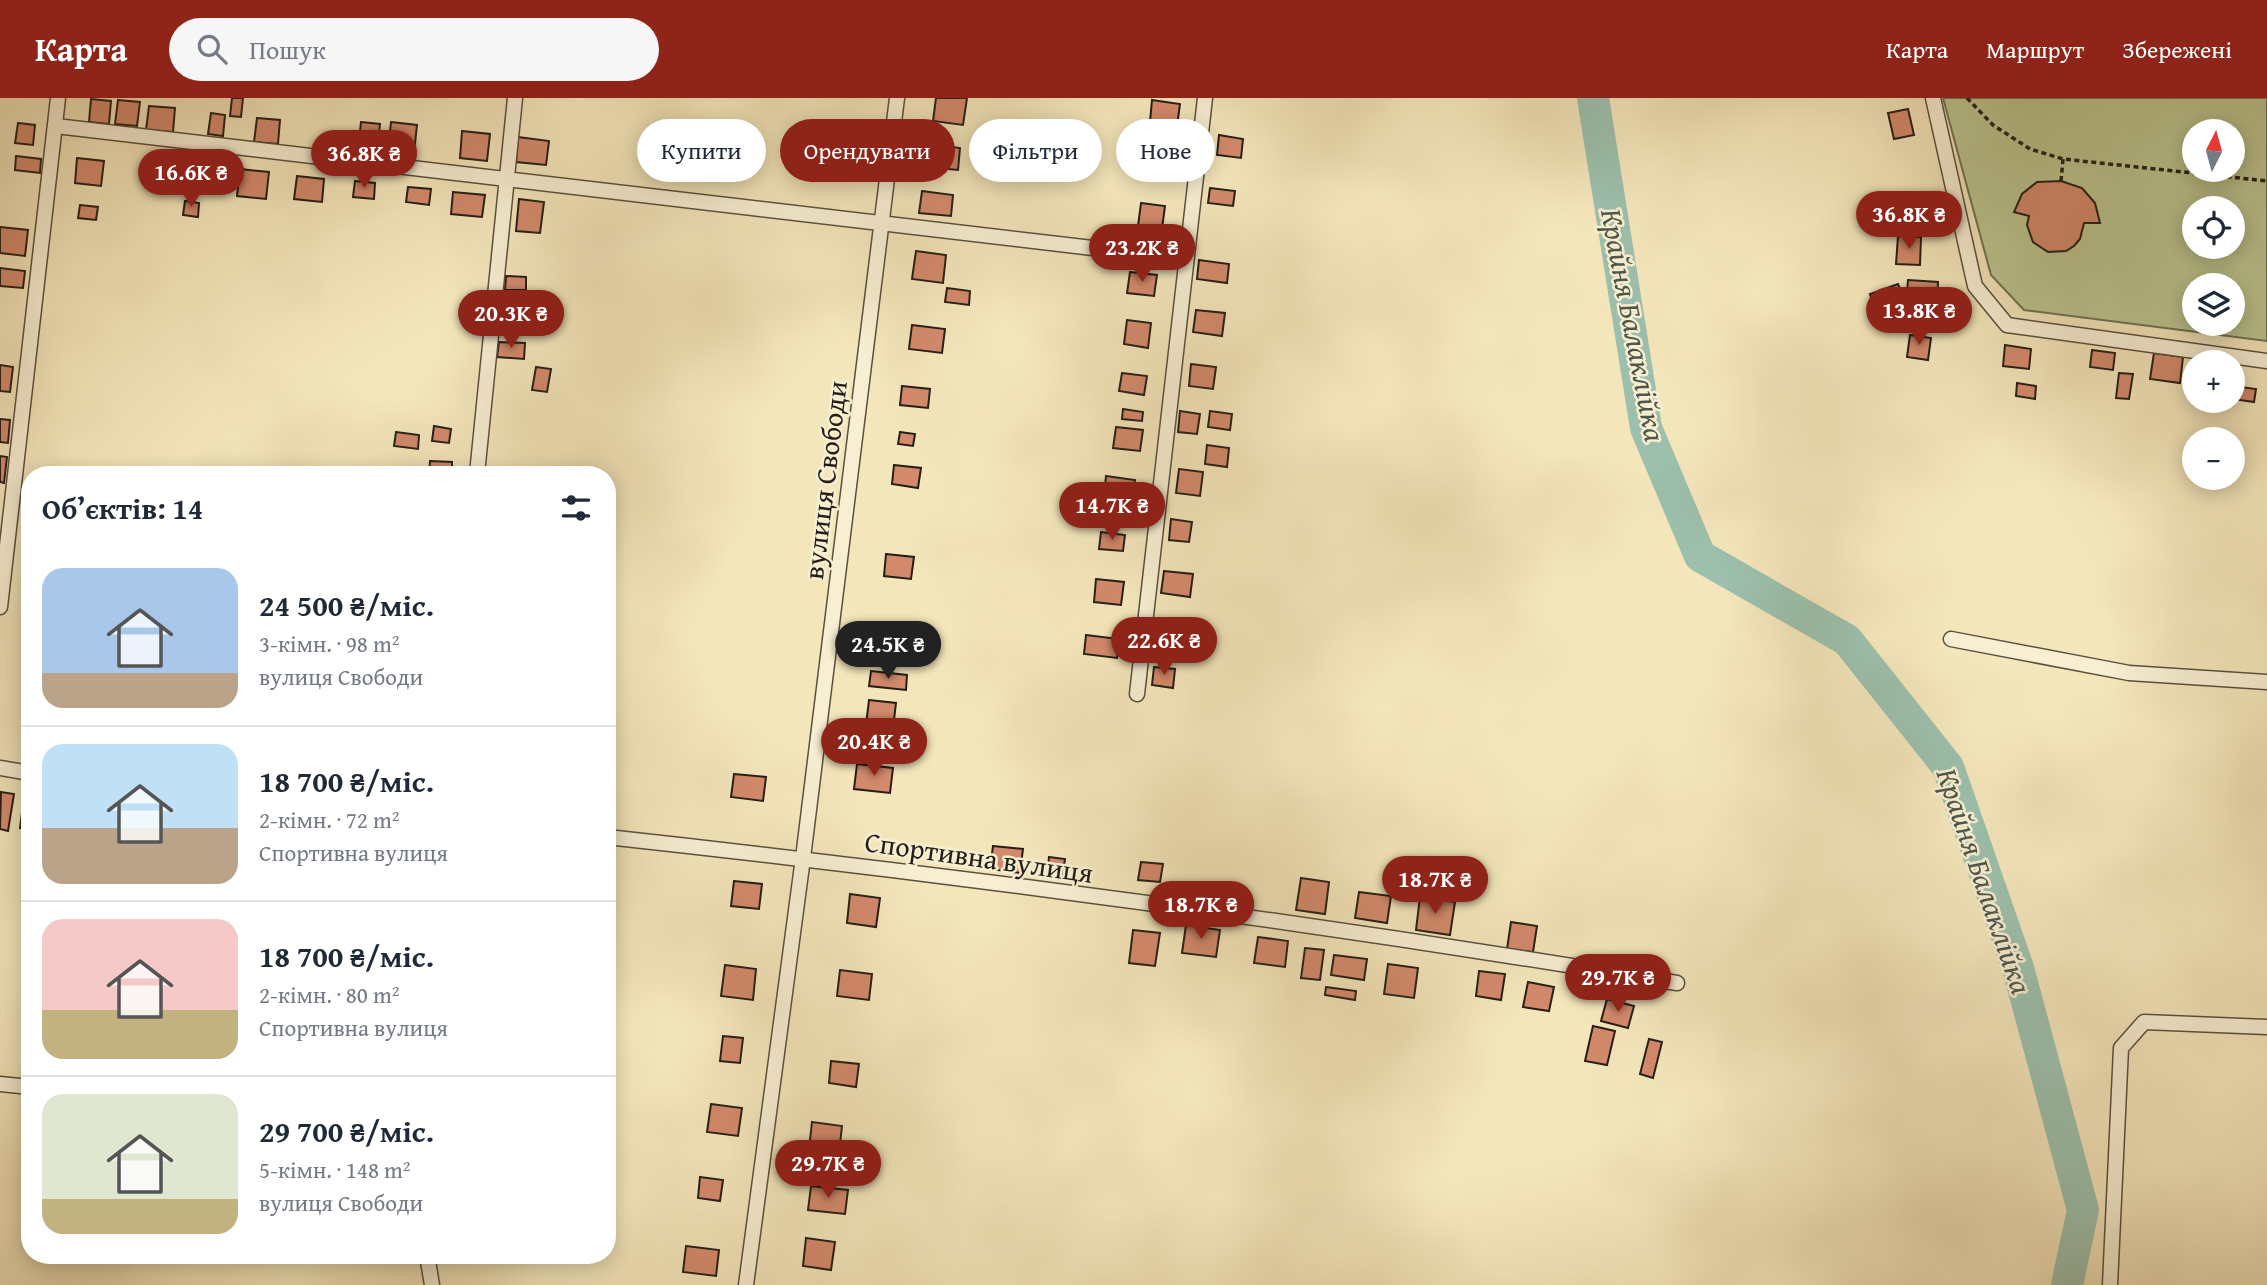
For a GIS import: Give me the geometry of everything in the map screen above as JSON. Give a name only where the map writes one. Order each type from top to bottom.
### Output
[{"type":"street","points":[[0,607],[58,98]]},
{"type":"street","points":[[478,466],[515,98]]},
{"type":"street","name":"вулиця Свободи","points":[[746,1285],[803,858],[897,98]]},
{"type":"street","points":[[1137,694],[1205,98]]},
{"type":"street","points":[[1933,98],[1975,286],[2007,325],[2267,361]]},
{"type":"street","points":[[56,126],[1186,259]]},
{"type":"street","points":[[1951,639],[2129,673],[2267,682]]},
{"type":"street","points":[[0,768],[21,772]]},
{"type":"street","name":"Спортивна вулиця","points":[[616,837],[803,858],[1438,943],[1676,982]]},
{"type":"street","points":[[2110,1285],[2121,1048],[2144,1022],[2267,1027]]},
{"type":"street","points":[[0,1084],[21,1086]]},
{"type":"street","points":[[428,1264],[432,1285]]},
{"type":"path","points":[[1967,98],[1993,125],[2030,149],[2063,159],[2267,181]]},
{"type":"path","points":[[2061,181],[2063,159]]},
{"type":"green space","points":[[1943,98],[2267,98],[2267,341],[2228,336],[2245,336],[2245,273],[2182,273],[2182,330],[2024,310],[1991,275]]},
{"type":"building","points":[[232,98],[243,98],[241,117],[230,116]]},
{"type":"building","points":[[936,98],[967,98],[963,125],[955,124],[955,119],[933,119]]},
{"type":"building","points":[[91,99],[111,101],[109,124],[89,122]]},
{"type":"building","points":[[118,100],[140,102],[137,126],[115,124]]},
{"type":"building","points":[[1152,100],[1180,104],[1178,119],[1150,119]]},
{"type":"building","points":[[149,106],[175,108],[173,132],[146,130]]},
{"type":"building","points":[[1908,109],[1914,135],[1894,139],[1888,113]]},
{"type":"building","points":[[211,113],[225,115],[223,136],[208,134]]},
{"type":"building","points":[[257,118],[280,120],[278,144],[254,142]]},
{"type":"building","points":[[361,122],[380,124],[378,143],[359,141]]},
{"type":"building","points":[[391,122],[417,125],[414,153],[388,150]]},
{"type":"building","points":[[18,123],[35,125],[33,145],[15,143]]},
{"type":"building","points":[[462,131],[490,134],[487,161],[460,158]]},
{"type":"building","points":[[1219,135],[1243,139],[1241,158],[1217,155]]},
{"type":"building","points":[[518,137],[549,141],[546,165],[516,162]]},
{"type":"building","points":[[955,147],[960,148],[958,170],[955,170]]},
{"type":"building","points":[[16,156],[41,159],[40,173],[15,170]]},
{"type":"building","points":[[77,158],[104,161],[101,186],[75,183]]},
{"type":"building","points":[[155,164],[180,166],[177,191],[152,188]]},
{"type":"building","points":[[240,169],[269,172],[266,199],[237,196]]},
{"type":"building","points":[[297,176],[324,179],[322,202],[294,199]]},
{"type":"building","points":[[355,181],[375,183],[374,199],[353,197]]},
{"type":"building","points":[[2061,181],[2082,188],[2095,203],[2100,223],[2084,223],[2080,239],[2066,251],[2048,252],[2033,242],[2027,225],[2029,216],[2014,212],[2022,194],[2037,182]]},
{"type":"building","points":[[408,187],[431,189],[429,205],[406,202]]},
{"type":"building","points":[[1210,188],[1235,191],[1233,206],[1208,203]]},
{"type":"building","points":[[922,191],[953,195],[951,216],[919,213]]},
{"type":"building","points":[[453,192],[485,195],[482,217],[451,214]]},
{"type":"building","points":[[519,199],[544,202],[540,233],[516,231]]},
{"type":"building","points":[[185,201],[199,203],[198,217],[183,215]]},
{"type":"building","points":[[1141,203],[1165,206],[1162,229],[1138,226]]},
{"type":"building","points":[[80,205],[98,207],[96,220],[78,218]]},
{"type":"building","points":[[0,227],[28,230],[25,256],[0,253]]},
{"type":"building","points":[[1898,236],[1921,237],[1920,265],[1896,264]]},
{"type":"building","points":[[916,251],[946,255],[943,283],[912,279]]},
{"type":"building","points":[[1199,260],[1229,264],[1227,283],[1197,279]]},
{"type":"building","points":[[0,268],[25,271],[23,288],[0,286]]},
{"type":"building","points":[[1130,272],[1157,275],[1154,296],[1127,293]]},
{"type":"building","points":[[506,276],[526,277],[526,290],[505,290]]},
{"type":"building","points":[[1908,280],[1938,282],[1937,305],[1906,303]]},
{"type":"building","points":[[1898,284],[1903,297],[1874,307],[1870,294]]},
{"type":"building","points":[[947,288],[970,291],[969,305],[945,302]]},
{"type":"building","points":[[1196,310],[1225,313],[1222,336],[1193,332]]},
{"type":"building","points":[[1127,320],[1151,323],[1148,348],[1124,344]]},
{"type":"building","points":[[912,325],[945,329],[942,353],[909,349]]},
{"type":"building","points":[[1910,335],[1931,338],[1928,360],[1907,357]]},
{"type":"building","points":[[499,342],[525,343],[524,359],[497,357]]},
{"type":"building","points":[[2005,345],[2031,349],[2029,369],[2003,366]]},
{"type":"building","points":[[2092,350],[2115,353],[2113,370],[2090,367]]},
{"type":"building","points":[[2154,353],[2182,357],[2180,383],[2150,379]]},
{"type":"building","points":[[1191,364],[1216,367],[1213,389],[1189,386]]},
{"type":"building","points":[[0,365],[13,367],[10,392],[0,391]]},
{"type":"building","points":[[536,367],[551,369],[547,392],[532,390]]},
{"type":"building","points":[[1122,373],[1147,376],[1144,395],[1119,391]]},
{"type":"building","points":[[2119,373],[2133,374],[2129,399],[2116,398]]},
{"type":"building","points":[[2017,383],[2036,386],[2035,399],[2016,396]]},
{"type":"building","points":[[902,386],[930,389],[928,408],[900,405]]},
{"type":"building","points":[[2245,388],[2256,389],[2254,402],[2245,401]]},
{"type":"building","points":[[1123,409],[1143,412],[1142,421],[1122,419]]},
{"type":"building","points":[[1180,411],[1200,414],[1197,434],[1178,432]]},
{"type":"building","points":[[1210,411],[1232,414],[1230,430],[1208,427]]},
{"type":"building","points":[[0,419],[10,420],[8,443],[0,442]]},
{"type":"building","points":[[434,426],[451,429],[449,443],[432,441]]},
{"type":"building","points":[[1116,427],[1143,430],[1140,451],[1113,448]]},
{"type":"building","points":[[396,432],[419,435],[418,449],[394,446]]},
{"type":"building","points":[[900,432],[915,434],[913,446],[898,444]]},
{"type":"building","points":[[1207,445],[1229,448],[1227,467],[1205,464]]},
{"type":"building","points":[[0,456],[7,457],[4,483],[0,482]]},
{"type":"building","points":[[430,461],[452,462],[452,466],[430,466]]},
{"type":"building","points":[[894,465],[921,468],[918,488],[892,484]]},
{"type":"building","points":[[1179,469],[1203,472],[1200,496],[1176,493]]},
{"type":"building","points":[[1106,476],[1135,480],[1133,501],[1104,497]]},
{"type":"building","points":[[1171,519],[1192,522],[1189,542],[1169,540]]},
{"type":"building","points":[[1101,532],[1125,535],[1123,551],[1099,549]]},
{"type":"building","points":[[886,554],[914,557],[911,579],[884,576]]},
{"type":"building","points":[[1164,571],[1193,574],[1190,597],[1161,593]]},
{"type":"building","points":[[1096,579],[1124,582],[1121,605],[1094,602]]},
{"type":"building","points":[[1157,626],[1189,630],[1186,656],[1154,652]]},
{"type":"building","points":[[1086,635],[1119,639],[1117,658],[1084,654]]},
{"type":"building","points":[[879,638],[909,642],[906,662],[876,658]]},
{"type":"building","points":[[1154,667],[1175,669],[1173,688],[1152,685]]},
{"type":"building","points":[[871,671],[907,675],[906,690],[869,686]]},
{"type":"building","points":[[869,700],[896,703],[893,728],[866,725]]},
{"type":"building","points":[[857,764],[893,768],[890,793],[854,789]]},
{"type":"building","points":[[734,774],[766,777],[763,801],[731,797]]},
{"type":"building","points":[[1,792],[14,794],[8,831],[0,829]]},
{"type":"building","points":[[993,846],[1023,849],[1020,873],[990,869]]},
{"type":"building","points":[[1049,857],[1065,859],[1062,878],[1047,876]]},
{"type":"building","points":[[1141,862],[1163,864],[1160,882],[1138,880]]},
{"type":"building","points":[[1301,878],[1329,882],[1325,914],[1296,910]]},
{"type":"building","points":[[734,881],[762,884],[759,909],[731,906]]},
{"type":"building","points":[[1199,884],[1226,888],[1224,905],[1197,901]]},
{"type":"building","points":[[1359,892],[1391,896],[1387,923],[1355,918]]},
{"type":"building","points":[[850,894],[880,898],[876,927],[847,923]]},
{"type":"building","points":[[1420,897],[1455,902],[1450,935],[1416,930]]},
{"type":"building","points":[[1511,922],[1537,926],[1533,952],[1507,949]]},
{"type":"building","points":[[1186,925],[1220,930],[1216,957],[1182,953]]},
{"type":"building","points":[[1133,930],[1160,933],[1155,966],[1129,963]]},
{"type":"building","points":[[1258,937],[1288,941],[1285,967],[1254,963]]},
{"type":"building","points":[[1305,948],[1324,950],[1320,980],[1301,978]]},
{"type":"building","points":[[1334,955],[1367,959],[1364,980],[1331,975]]},
{"type":"building","points":[[1388,964],[1418,968],[1414,998],[1384,994]]},
{"type":"building","points":[[725,965],[756,969],[753,1000],[721,996]]},
{"type":"building","points":[[840,970],[872,974],[869,1000],[837,996]]},
{"type":"building","points":[[1479,971],[1505,974],[1501,1000],[1476,996]]},
{"type":"building","points":[[1528,982],[1554,987],[1549,1011],[1523,1007]]},
{"type":"building","points":[[1326,987],[1356,991],[1355,1000],[1325,995]]},
{"type":"building","points":[[1607,999],[1634,1006],[1628,1028],[1601,1021]]},
{"type":"building","points":[[1593,1026],[1615,1031],[1607,1065],[1585,1061]]},
{"type":"building","points":[[723,1036],[743,1038],[740,1063],[720,1061]]},
{"type":"building","points":[[1649,1039],[1662,1042],[1653,1078],[1640,1074]]},
{"type":"building","points":[[831,1061],[859,1064],[856,1087],[829,1083]]},
{"type":"building","points":[[711,1104],[742,1108],[738,1136],[707,1132]]},
{"type":"building","points":[[812,1122],[842,1126],[839,1153],[809,1149]]},
{"type":"building","points":[[700,1177],[723,1180],[720,1201],[698,1198]]},
{"type":"building","points":[[811,1186],[848,1190],[845,1214],[808,1210]]},
{"type":"building","points":[[806,1238],[835,1242],[831,1270],[803,1266]]},
{"type":"building","points":[[686,1246],[719,1250],[716,1276],[683,1272]]},
{"type":"waterway","name":"Крайня Балаклійка","points":[[1593,98],[1646,428],[1700,556],[1847,640],[1948,767],[2018,968],[2083,1210],[2067,1285]]}]
